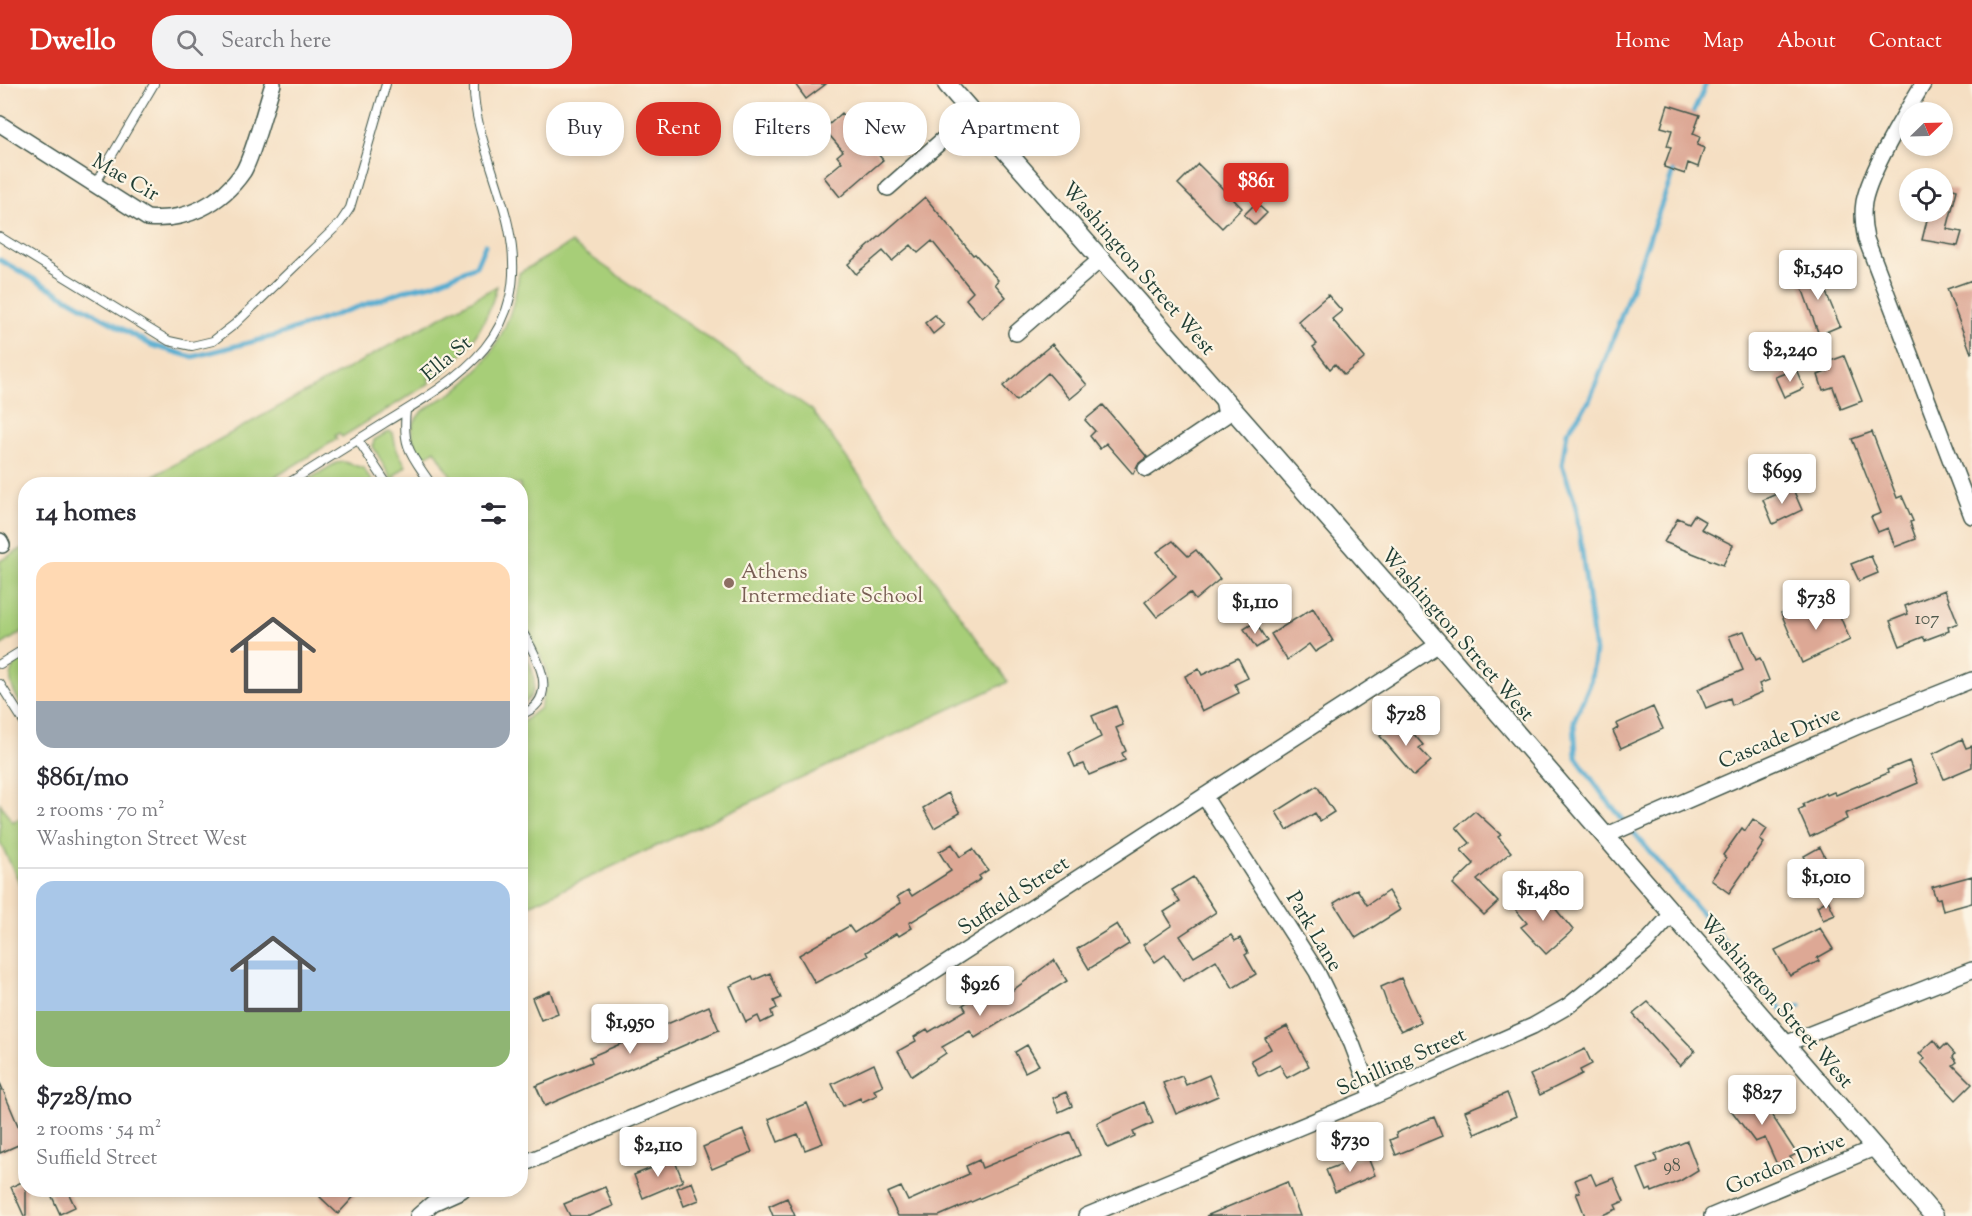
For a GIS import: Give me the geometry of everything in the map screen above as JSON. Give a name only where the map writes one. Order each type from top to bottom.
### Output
[{"type":"street","name":"Mae Cir","points":[[0,124],[147,218],[167,220],[187,216],[206,206],[231,186],[244,171],[273,84]]},
{"type":"street","name":"Washington Street West","points":[[946,84],[963,102]]},
{"type":"street","points":[[1923,84],[1872,181],[1865,200],[1862,220],[1866,239],[1972,516]]},
{"type":"street","points":[[888,188],[939,143]]},
{"type":"street","name":"Washington Street West","points":[[1011,156],[1439,644],[1934,1216]]},
{"type":"street","points":[[1016,333],[1101,259]]},
{"type":"street","points":[[1146,470],[1226,415],[1223,399]]},
{"type":"street","name":"Suffield Street","points":[[528,1162],[780,1056],[852,1021],[922,979],[1439,644]]},
{"type":"street","name":"Cascade Drive","points":[[1605,836],[1865,723],[1972,681]]},
{"type":"street","name":"Park Lane","points":[[1204,795],[1317,972],[1352,1044],[1372,1097]]},
{"type":"street","name":"Schilling Street","points":[[1086,1216],[1372,1097],[1533,1026],[1568,1006],[1645,944],[1672,914]]},
{"type":"street","points":[[1785,1044],[1972,970]]},
{"type":"street","name":"Gordon Drive","points":[[1712,1216],[1874,1148]]},
{"type":"street","points":[[418,1216],[433,1203],[446,1197]]},
{"type":"lane","points":[[0,237],[169,341],[192,346],[213,341],[235,324],[340,223],[350,207],[386,84]]},
{"type":"lane","name":"Ella St","points":[[298,477],[443,388],[477,360],[500,326],[513,287],[513,245],[505,205],[480,128],[474,84]]},
{"type":"lane","points":[[95,184],[152,85]]},
{"type":"lane","points":[[406,410],[404,435],[410,452],[426,477]]},
{"type":"lane","points":[[358,440],[382,477]]},
{"type":"lane","points":[[528,641],[539,660],[545,678],[540,698],[528,710]]},
{"type":"lane","points":[[0,664],[18,653]]},
{"type":"lane","points":[[0,684],[18,712]]},
{"type":"green space","name":"Athens Intermediate School","points":[[571,243],[812,410],[1008,682],[528,906],[528,717],[540,708],[548,680],[545,665],[528,635],[528,477],[452,477],[435,450],[425,457],[421,454],[412,435],[413,425],[418,416],[468,380],[490,353],[499,339],[512,307],[519,273]]},
{"type":"green space","points":[[497,286],[488,314],[474,338],[457,360],[435,380],[432,376],[428,378],[430,383],[342,437],[339,433],[335,436],[337,439],[275,477],[152,477]]},
{"type":"green space","points":[[389,431],[393,433],[396,448],[406,466],[395,477],[390,477],[373,446],[374,440]]},
{"type":"green space","points":[[344,462],[363,468],[369,477],[313,477],[336,463]]},
{"type":"green space","points":[[18,551],[18,634],[0,646],[0,561]]},
{"type":"green space","points":[[528,660],[534,677],[532,693],[528,700]]},
{"type":"green space","points":[[17,661],[18,700],[11,682],[13,667]]},
{"type":"green space","points":[[0,803],[12,822],[18,819],[18,879],[0,842]]},
{"type":"building","points":[[795,84],[826,84],[806,99]]},
{"type":"building","points":[[1668,105],[1700,115],[1693,134],[1700,137],[1697,145],[1704,148],[1698,167],[1688,163],[1685,174],[1664,167],[1671,147],[1667,146],[1672,130],[1661,127]]},
{"type":"building","points":[[842,113],[843,151],[831,137],[831,123]]},
{"type":"building","points":[[843,151],[843,156],[880,156],[883,160],[840,197],[824,177],[842,162],[837,156]]},
{"type":"building","points":[[1198,164],[1242,208],[1222,228],[1178,184]]},
{"type":"building","points":[[1953,189],[1957,190],[1953,206]]},
{"type":"building","points":[[925,197],[973,255],[975,254],[998,280],[995,284],[1006,297],[982,318],[966,299],[973,292],[932,241],[918,253],[911,245],[892,261],[883,251],[856,274],[848,264]]},
{"type":"building","points":[[1256,203],[1267,213],[1255,225],[1244,215]]},
{"type":"building","points":[[1926,222],[1949,222],[1947,229],[1962,232],[1958,246],[1922,240]]},
{"type":"building","points":[[1815,266],[1840,326],[1819,335],[1797,274]]},
{"type":"building","points":[[1972,280],[1972,352],[1971,353],[1947,289]]},
{"type":"building","points":[[1328,295],[1342,311],[1332,319],[1365,358],[1344,375],[1335,364],[1330,369],[1313,347],[1317,344],[1298,321]]},
{"type":"building","points":[[935,315],[944,325],[933,334],[925,323]]},
{"type":"building","points":[[1052,344],[1087,385],[1070,399],[1048,373],[1016,401],[1003,386]]},
{"type":"building","points":[[1844,356],[1862,401],[1841,409],[1833,387],[1823,390],[1818,375],[1828,371],[1825,363]]},
{"type":"building","points":[[1796,369],[1804,388],[1784,397],[1775,377]]},
{"type":"building","points":[[1103,405],[1147,457],[1138,464],[1133,474],[1106,443],[1100,449],[1090,436],[1095,431],[1085,420]]},
{"type":"building","points":[[1872,432],[1897,498],[1902,496],[1913,521],[1910,522],[1916,539],[1895,547],[1888,528],[1878,532],[1871,517],[1881,513],[1852,439]]},
{"type":"building","points":[[1792,487],[1802,510],[1773,524],[1763,500]]},
{"type":"building","points":[[1694,515],[1706,522],[1701,529],[1733,545],[1723,565],[1664,542],[1678,518],[1689,523]]},
{"type":"building","points":[[1173,541],[1188,556],[1196,550],[1220,579],[1195,600],[1190,593],[1157,617],[1145,602],[1176,576],[1157,552]]},
{"type":"building","points":[[1871,556],[1878,573],[1859,581],[1851,564]]},
{"type":"building","points":[[1945,590],[1958,623],[1948,627],[1949,631],[1925,640],[1923,637],[1900,646],[1890,621],[1908,614],[1905,606]]},
{"type":"building","points":[[1834,602],[1850,640],[1802,663],[1781,613],[1796,607],[1800,616]]},
{"type":"building","points":[[1313,608],[1333,641],[1315,652],[1309,644],[1287,660],[1271,634]]},
{"type":"building","points":[[1255,622],[1267,641],[1256,648],[1244,629]]},
{"type":"building","points":[[1744,631],[1756,660],[1760,658],[1769,680],[1759,684],[1762,692],[1732,705],[1730,698],[1706,708],[1698,689],[1743,670],[1729,636]]},
{"type":"building","points":[[1238,658],[1248,678],[1235,684],[1239,693],[1202,711],[1185,676],[1199,669],[1202,675]]},
{"type":"building","points":[[1116,706],[1123,725],[1116,728],[1126,751],[1122,753],[1125,760],[1089,775],[1084,764],[1075,767],[1069,753],[1101,737],[1092,716]]},
{"type":"building","points":[[1653,707],[1663,729],[1621,748],[1613,731],[1618,728],[1616,724]]},
{"type":"building","points":[[1401,719],[1423,745],[1419,748],[1431,761],[1414,776],[1380,736]]},
{"type":"building","points":[[1962,739],[1966,748],[1972,746],[1972,767],[1944,779],[1933,754]]},
{"type":"building","points":[[1909,761],[1918,783],[1845,814],[1847,819],[1810,837],[1798,810],[1804,807],[1803,804],[1826,793],[1827,795],[1834,792],[1836,795],[1888,773],[1887,770]]},
{"type":"building","points":[[1317,786],[1334,812],[1320,821],[1315,813],[1287,830],[1276,812]]},
{"type":"building","points":[[948,793],[960,813],[934,828],[923,808]]},
{"type":"building","points":[[1475,811],[1501,835],[1498,837],[1511,852],[1477,880],[1498,902],[1484,915],[1453,884],[1474,864],[1461,850],[1470,843],[1456,827]]},
{"type":"building","points":[[1753,819],[1767,829],[1760,840],[1764,843],[1729,893],[1711,880],[1726,858],[1723,855],[1742,828],[1745,831]]},
{"type":"building","points":[[952,844],[960,857],[973,849],[988,870],[979,876],[981,879],[909,923],[912,928],[899,936],[897,933],[866,952],[868,956],[815,983],[799,955],[849,926],[854,933],[901,903],[897,897],[908,890],[912,896],[951,871],[939,852]]},
{"type":"building","points":[[1820,847],[1829,865],[1813,873],[1804,856]]},
{"type":"building","points":[[1972,876],[1972,903],[1943,911],[1940,898],[1936,899],[1932,887]]},
{"type":"building","points":[[1193,877],[1216,912],[1180,936],[1194,957],[1231,935],[1235,941],[1240,938],[1248,953],[1245,955],[1256,974],[1233,988],[1216,960],[1183,981],[1165,955],[1155,962],[1143,945],[1172,925],[1164,912],[1180,902],[1172,890]]},
{"type":"building","points":[[1357,889],[1367,905],[1388,891],[1400,910],[1356,938],[1334,903]]},
{"type":"building","points":[[1539,889],[1573,930],[1546,954],[1521,927],[1527,923],[1516,910]]},
{"type":"building","points":[[1828,900],[1835,915],[1823,920],[1817,906]]},
{"type":"building","points":[[1117,924],[1129,944],[1089,969],[1077,949]]},
{"type":"building","points":[[1820,928],[1833,949],[1817,958],[1819,961],[1790,976],[1775,950]]},
{"type":"building","points":[[1054,960],[1067,981],[975,1038],[970,1031],[942,1047],[946,1053],[912,1076],[898,1051],[916,1041],[914,1037],[927,1029],[929,1032],[966,1010],[963,1005],[978,995],[994,988],[1000,995],[1013,990]]},
{"type":"building","points":[[770,973],[781,998],[774,1001],[777,1008],[771,1011],[773,1017],[761,1023],[758,1016],[746,1022],[730,986],[752,976],[754,980]]},
{"type":"building","points":[[1401,978],[1421,1022],[1401,1031],[1391,1015],[1381,987]]},
{"type":"building","points":[[550,991],[558,1013],[541,1020],[532,998]]},
{"type":"building","points":[[1648,1002],[1695,1051],[1680,1066],[1633,1014]]},
{"type":"building","points":[[709,1006],[719,1030],[545,1106],[536,1086],[592,1062],[590,1057]]},
{"type":"building","points":[[1287,1026],[1309,1066],[1287,1078],[1280,1065],[1259,1076],[1251,1060],[1271,1049],[1265,1038]]},
{"type":"building","points":[[1934,1040],[1941,1049],[1946,1044],[1955,1054],[1953,1057],[1957,1062],[1953,1065],[1972,1084],[1956,1100],[1921,1062],[1925,1059],[1919,1054]]},
{"type":"building","points":[[1027,1045],[1039,1065],[1025,1072],[1015,1052]]},
{"type":"building","points":[[1585,1049],[1592,1064],[1580,1070],[1582,1074],[1540,1095],[1530,1075]]},
{"type":"building","points":[[874,1064],[883,1086],[874,1090],[877,1095],[862,1102],[860,1098],[843,1106],[832,1084]]},
{"type":"building","points":[[1209,1075],[1218,1096],[1176,1114],[1163,1083],[1182,1076],[1186,1085]]},
{"type":"building","points":[[0,1083],[18,1125],[18,1145],[0,1153]]},
{"type":"building","points":[[1746,1086],[1758,1103],[1762,1100],[1797,1154],[1790,1157],[1793,1162],[1779,1169],[1765,1138],[1755,1142],[1731,1110],[1735,1107],[1729,1099]]},
{"type":"building","points":[[1066,1092],[1072,1106],[1059,1112],[1053,1098]]},
{"type":"building","points":[[1507,1093],[1516,1116],[1475,1134],[1465,1111]]},
{"type":"building","points":[[1144,1102],[1153,1123],[1133,1132],[1135,1136],[1108,1148],[1097,1123]]},
{"type":"building","points":[[807,1103],[823,1143],[805,1150],[798,1134],[778,1142],[769,1119]]},
{"type":"building","points":[[1434,1117],[1442,1136],[1396,1155],[1390,1140],[1397,1137],[1396,1133]]},
{"type":"building","points":[[743,1130],[752,1152],[712,1169],[703,1147]]},
{"type":"building","points":[[1070,1132],[1080,1155],[939,1216],[898,1216],[887,1193],[901,1187],[908,1201],[969,1174],[966,1166],[979,1160],[982,1168]]},
{"type":"building","points":[[1687,1141],[1698,1170],[1680,1181],[1652,1192],[1651,1189],[1647,1191],[1638,1169],[1657,1161],[1655,1155]]},
{"type":"building","points":[[1367,1155],[1375,1175],[1335,1192],[1326,1170]]},
{"type":"building","points":[[674,1159],[683,1181],[643,1198],[634,1175]]},
{"type":"building","points":[[1591,1174],[1596,1185],[1614,1178],[1624,1201],[1615,1205],[1617,1209],[1600,1216],[1585,1216],[1576,1193],[1580,1192],[1575,1180]]},
{"type":"building","points":[[692,1182],[699,1200],[684,1206],[677,1188]]},
{"type":"building","points":[[1287,1182],[1300,1216],[1206,1216]]},
{"type":"building","points":[[18,1184],[18,1197],[26,1197],[26,1216],[24,1216],[11,1187]]},
{"type":"building","points":[[605,1187],[613,1206],[589,1216],[570,1216],[564,1204]]},
{"type":"building","points":[[52,1197],[70,1197],[75,1207],[60,1214]]},
{"type":"building","points":[[320,1197],[354,1197],[338,1214]]},
{"type":"building","points":[[787,1198],[795,1216],[773,1216],[769,1206]]},
{"type":"waterway","points":[[1691,118],[1706,84]]},
{"type":"waterway","points":[[1676,164],[1589,401],[1567,432],[1562,465],[1576,505],[1595,652],[1590,684],[1574,721],[1576,757],[1605,798],[1784,1012],[1800,1006]]},
{"type":"waterway","points":[[0,260],[151,345],[192,357],[275,336],[409,289],[433,284],[476,266],[485,245]]},
{"type":"place","name":"Athens Intermediate School","points":[[729,583]]}]
